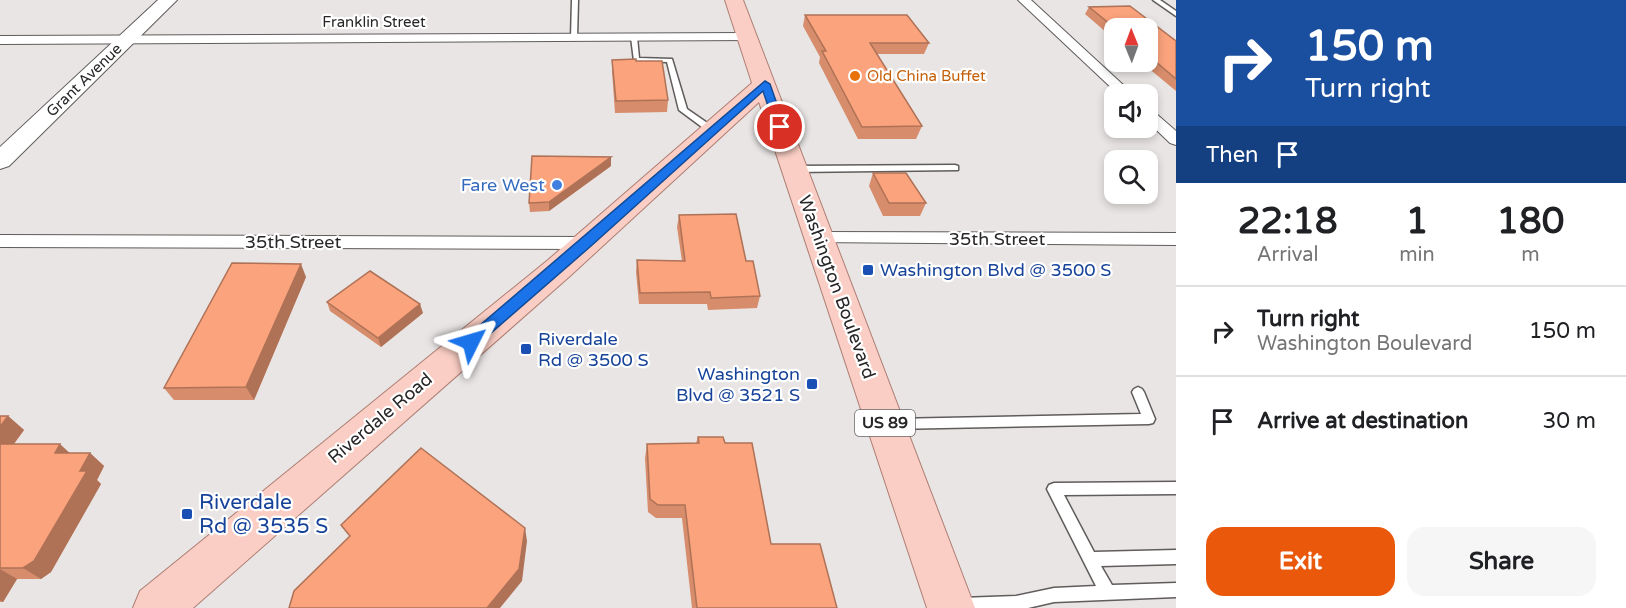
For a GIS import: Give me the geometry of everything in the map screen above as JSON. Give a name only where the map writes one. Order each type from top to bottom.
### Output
[{"type":"main road","name":"Washington Boulevard","points":[[734,0],[950,607]]},
{"type":"main road","name":"Riverdale Road","points":[[162,606],[587,243],[765,84]]},
{"type":"street","name":"Grant Avenue","points":[[0,161],[168,0]]},
{"type":"street","points":[[1024,0],[1115,84]]},
{"type":"street","name":"Franklin Street","points":[[0,40],[747,37]]},
{"type":"street","points":[[1158,123],[1176,140]]},
{"type":"street","name":"35th Street","points":[[819,238],[1176,239]]},
{"type":"street","name":"35th Street","points":[[0,241],[587,243]]},
{"type":"lane","points":[[574,38],[575,0]]},
{"type":"lane","points":[[1156,0],[1176,14]]},
{"type":"lane","points":[[634,38],[636,60],[670,60],[682,110],[713,131]]},
{"type":"lane","points":[[795,169],[955,168]]},
{"type":"lane","points":[[885,425],[1149,419],[1138,392]]},
{"type":"lane","points":[[1108,593],[1054,489],[1176,488]]},
{"type":"lane","points":[[1090,560],[1176,557]]},
{"type":"lane","points":[[950,607],[1022,606],[1054,595],[1176,590]]},
{"type":"building","points":[[1130,6],[1146,18],[1104,19],[1089,7]]},
{"type":"building","points":[[805,15],[907,15],[929,43],[870,43],[922,126],[862,127],[822,51],[826,51]]},
{"type":"building","points":[[1158,27],[1176,41],[1176,79],[1158,64]]},
{"type":"building","points":[[636,59],[636,61],[662,61],[668,100],[616,101],[612,60]]},
{"type":"building","points":[[532,156],[611,157],[549,202],[529,203]]},
{"type":"building","points":[[873,173],[906,173],[926,203],[889,203]]},
{"type":"building","points":[[736,214],[746,261],[753,261],[760,296],[711,298],[710,292],[640,293],[637,260],[685,261],[679,215]]},
{"type":"building","points":[[232,263],[301,264],[246,387],[164,388]]},
{"type":"building","points":[[370,271],[420,304],[378,338],[327,302]]},
{"type":"building","points":[[0,416],[8,416],[0,427]]},
{"type":"building","points":[[698,437],[723,437],[725,443],[752,443],[771,544],[820,544],[837,608],[697,608],[685,505],[658,505],[650,499],[647,444],[699,443]]},
{"type":"building","points":[[0,444],[60,444],[55,453],[90,453],[80,471],[87,471],[34,561],[23,568],[0,568]]},
{"type":"building","points":[[421,448],[525,528],[519,569],[487,608],[289,608],[294,591],[350,536],[341,525]]},
{"type":"place","name":"Old China Buffet","points":[[855,76]]},
{"type":"place","name":"Fare West","points":[[557,185]]},
{"type":"place","name":"Washington Blvd @ 3500 S","points":[[868,270]]},
{"type":"place","name":"Riverdale Rd @ 3500 S","points":[[526,349]]},
{"type":"place","name":"Washington Blvd @ 3521 S","points":[[812,384]]},
{"type":"place","name":"Riverdale Rd @ 3535 S","points":[[187,514]]},
{"type":"route","points":[[471,342],[559,268],[765,84],[780,127]]}]
